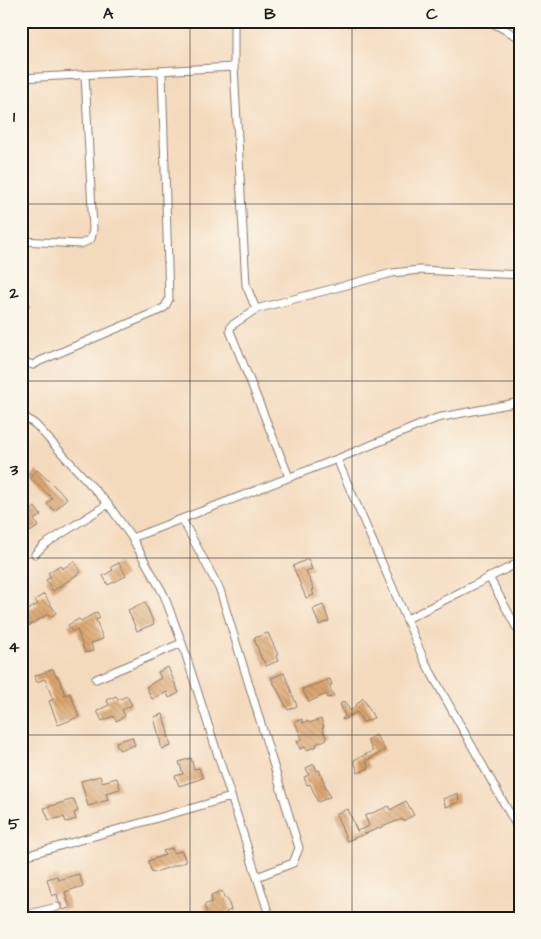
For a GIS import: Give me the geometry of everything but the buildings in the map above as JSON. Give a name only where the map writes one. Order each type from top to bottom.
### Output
[{"type":"street","points":[[234,21],[234,67],[246,286],[256,310]]},
{"type":"street","points":[[489,21],[520,38]]},
{"type":"street","points":[[21,78],[234,67]]},
{"type":"street","points":[[21,361],[33,365],[40,360],[158,311],[165,307],[169,299],[162,70]]},
{"type":"street","points":[[21,241],[81,244],[90,239],[93,229],[85,75]]},
{"type":"street","points":[[289,477],[230,331],[231,326],[256,310],[392,273],[420,270],[520,276]]},
{"type":"street","points":[[132,538],[337,459],[437,418],[520,402]]},
{"type":"street","points":[[21,414],[36,425],[108,504],[132,538],[164,596],[182,642],[270,918]]},
{"type":"street","points":[[337,459],[424,660],[520,832]]},
{"type":"street","points":[[35,554],[44,545],[108,504]]},
{"type":"street","points":[[182,519],[220,590],[299,848],[293,862],[257,877]]},
{"type":"street","points":[[407,619],[520,562]]},
{"type":"street","points":[[489,578],[520,634]]},
{"type":"street","points":[[96,679],[182,642]]},
{"type":"street","points":[[21,857],[231,797]]},
{"type":"street","points":[[21,916],[57,907]]}]
